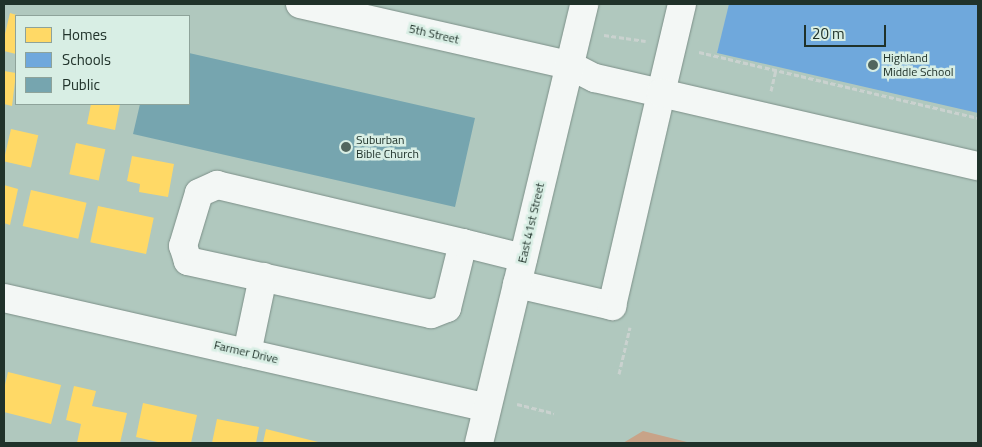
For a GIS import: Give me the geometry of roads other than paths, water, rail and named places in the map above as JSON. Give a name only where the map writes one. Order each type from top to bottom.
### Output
[{"type":"street","name":"5th Street","points":[[300,4],[569,65],[595,78],[978,166]]},
{"type":"street","name":"East 41st Street","points":[[479,443],[584,4]]},
{"type":"street","points":[[517,284],[612,306],[682,4]]},
{"type":"street","points":[[463,243],[448,308],[431,314],[188,261],[183,246],[199,193],[217,185],[463,243],[523,258]]},
{"type":"street","points":[[247,352],[263,277]]},
{"type":"street","name":"Farmer Drive","points":[[4,298],[487,408]]},
{"type":"place","name":"Highland Middle School","points":[[873,65]]},
{"type":"place","name":"Suburban Bible Church","points":[[346,147]]}]
